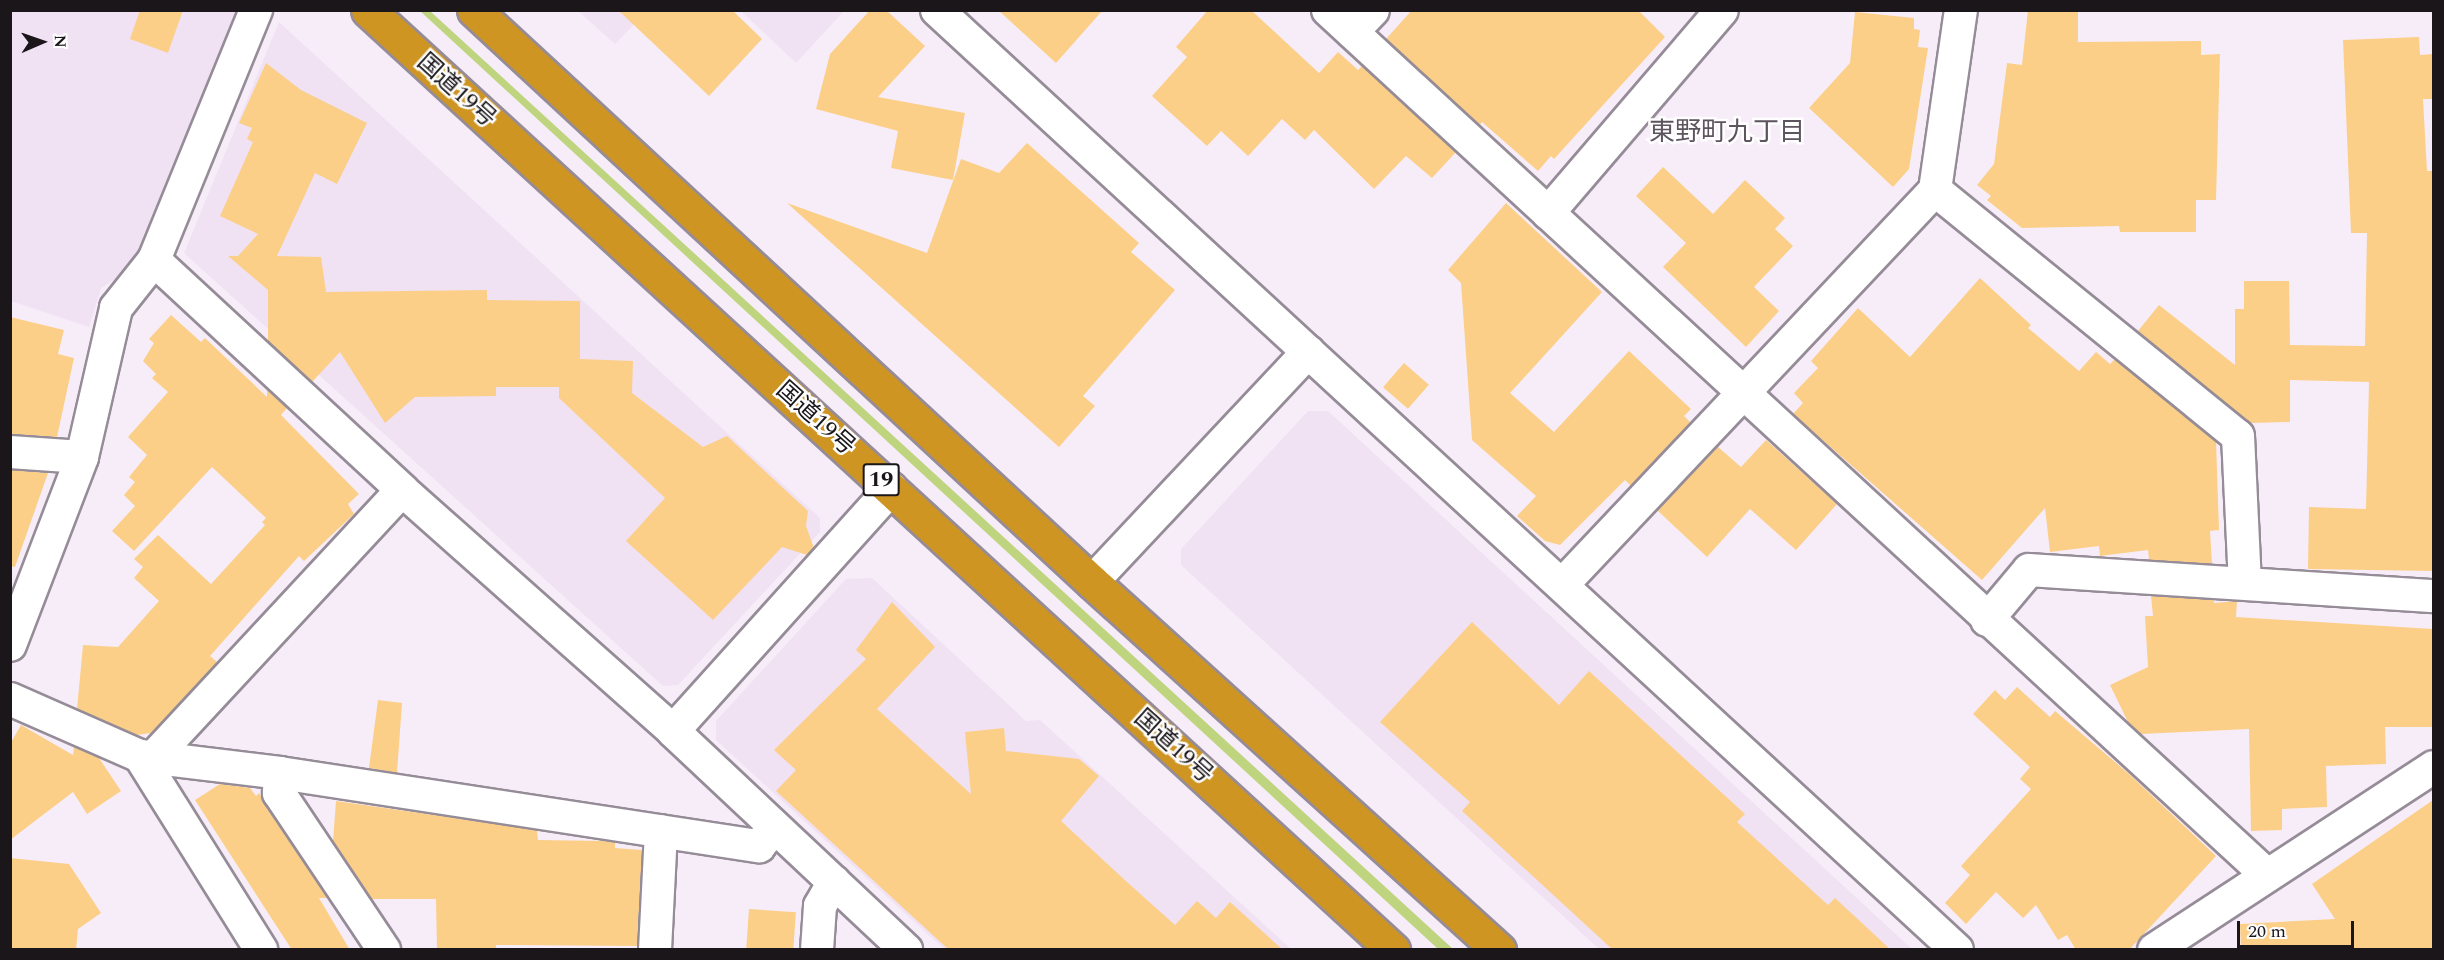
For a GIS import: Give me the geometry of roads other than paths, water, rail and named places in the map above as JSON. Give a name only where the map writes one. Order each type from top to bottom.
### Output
[{"type":"highway","name":"国道19号","points":[[368,10],[1394,950]]},
{"type":"highway","points":[[474,10],[1092,582],[1499,950]]},
{"type":"street","points":[[10,645],[82,457],[116,308],[154,260],[256,10]]},
{"type":"street","points":[[937,10],[1957,950]]},
{"type":"street","points":[[1328,10],[1363,21],[1548,213],[1987,620],[2267,875]]},
{"type":"street","points":[[1548,213],[1722,10]]},
{"type":"street","points":[[1562,585],[1742,391],[1935,190],[1961,10]]},
{"type":"street","points":[[1935,190],[2238,436],[2245,582]]},
{"type":"street","points":[[154,260],[402,490],[673,731],[906,950]]},
{"type":"street","points":[[1092,582],[1308,352]]},
{"type":"street","points":[[10,452],[82,457]]},
{"type":"street","points":[[673,731],[891,489]]},
{"type":"street","points":[[147,756],[402,490]]},
{"type":"street","points":[[1987,620],[2029,570],[2245,582],[2433,596]]},
{"type":"street","points":[[10,699],[147,756],[280,773],[759,846],[774,828]]},
{"type":"street","points":[[147,756],[261,950]]},
{"type":"street","points":[[2154,950],[2433,767]]},
{"type":"street","points":[[280,773],[279,793],[384,950]]},
{"type":"street","points":[[656,950],[662,831]]},
{"type":"street","points":[[817,950],[820,906],[834,882]]},
{"type":"district","name":"東野町九丁目","points":[[1727,133]]}]
